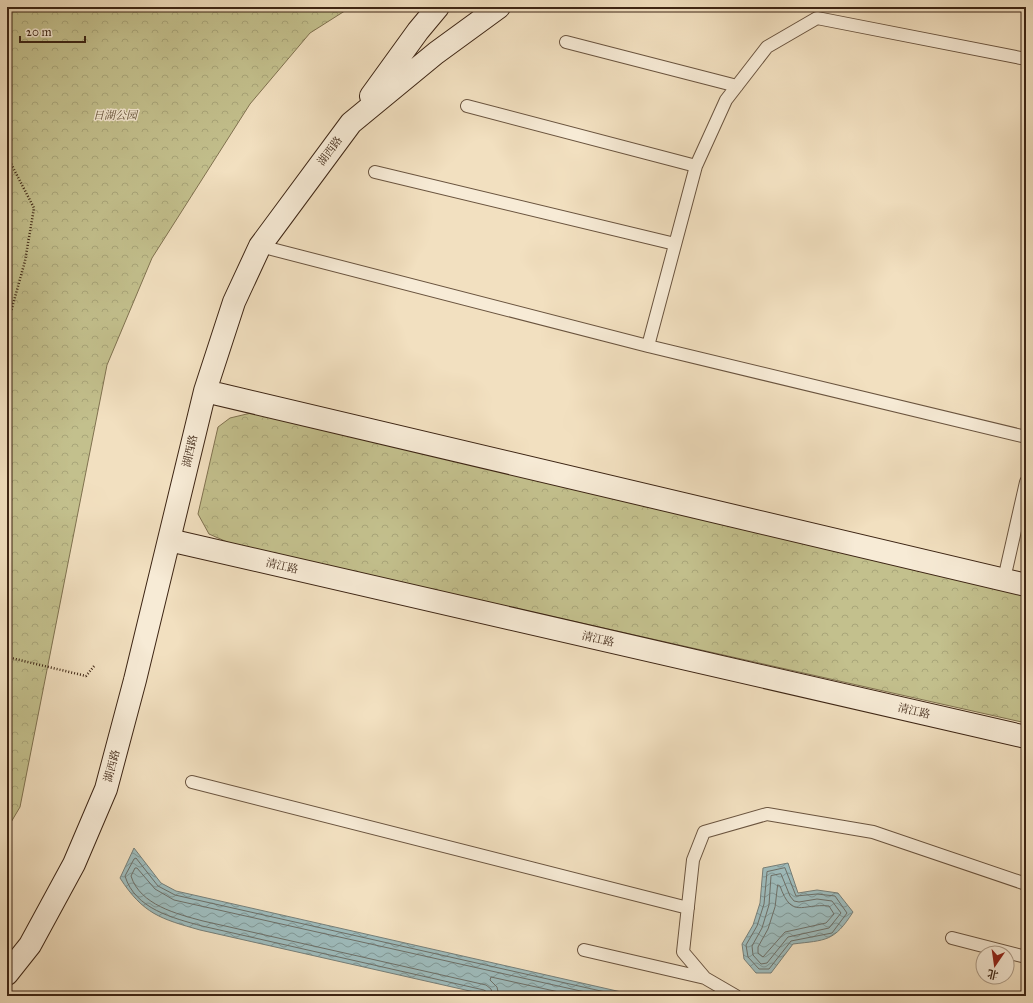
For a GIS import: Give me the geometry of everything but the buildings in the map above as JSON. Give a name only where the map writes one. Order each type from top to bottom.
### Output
[{"type":"street","points":[[351,123],[418,31],[438,7]]},
{"type":"street","name":"湖西路","points":[[7,974],[30,945],[74,864],[106,789],[205,390],[234,302],[260,246],[351,123],[436,53],[499,7]]},
{"type":"street","points":[[205,390],[1026,584]]},
{"type":"street","name":"清江路","points":[[169,540],[1026,737]]},
{"type":"lane","points":[[648,346],[696,166],[726,100],[767,47],[817,18],[1026,59]]},
{"type":"lane","points":[[566,42],[737,86]]},
{"type":"lane","points":[[467,106],[696,166]]},
{"type":"lane","points":[[375,172],[675,244]]},
{"type":"lane","points":[[260,246],[648,346],[1026,438]]},
{"type":"lane","points":[[1004,580],[1026,482]]},
{"type":"lane","points":[[192,782],[688,908]]},
{"type":"lane","points":[[705,978],[683,952],[693,860],[704,832],[767,814],[873,832],[1026,884]]},
{"type":"lane","points":[[952,938],[1026,957]]},
{"type":"lane","points":[[584,950],[705,978],[736,996]]},
{"type":"path","points":[[7,156],[34,208],[25,261],[7,326]]},
{"type":"path","points":[[7,308],[12,309]]},
{"type":"path","points":[[7,520],[7,531]]},
{"type":"path","points":[[7,657],[86,676],[95,665]]},
{"type":"green space","name":"日湖公园","points":[[7,7],[351,7],[310,33],[250,104],[152,258],[107,365],[20,807],[7,829]]},
{"type":"green space","points":[[251,413],[1026,593],[1026,723],[234,545],[209,534],[198,514],[218,427],[230,418]]},
{"type":"water","points":[[134,848],[161,883],[176,891],[639,996],[492,996],[186,926],[164,918],[145,907],[128,890],[120,878]]},
{"type":"water","points":[[788,863],[798,893],[817,890],[838,893],[853,912],[840,929],[828,938],[814,942],[793,944],[771,973],[756,973],[744,959],[742,944],[753,925],[760,903],[763,868]]}]
